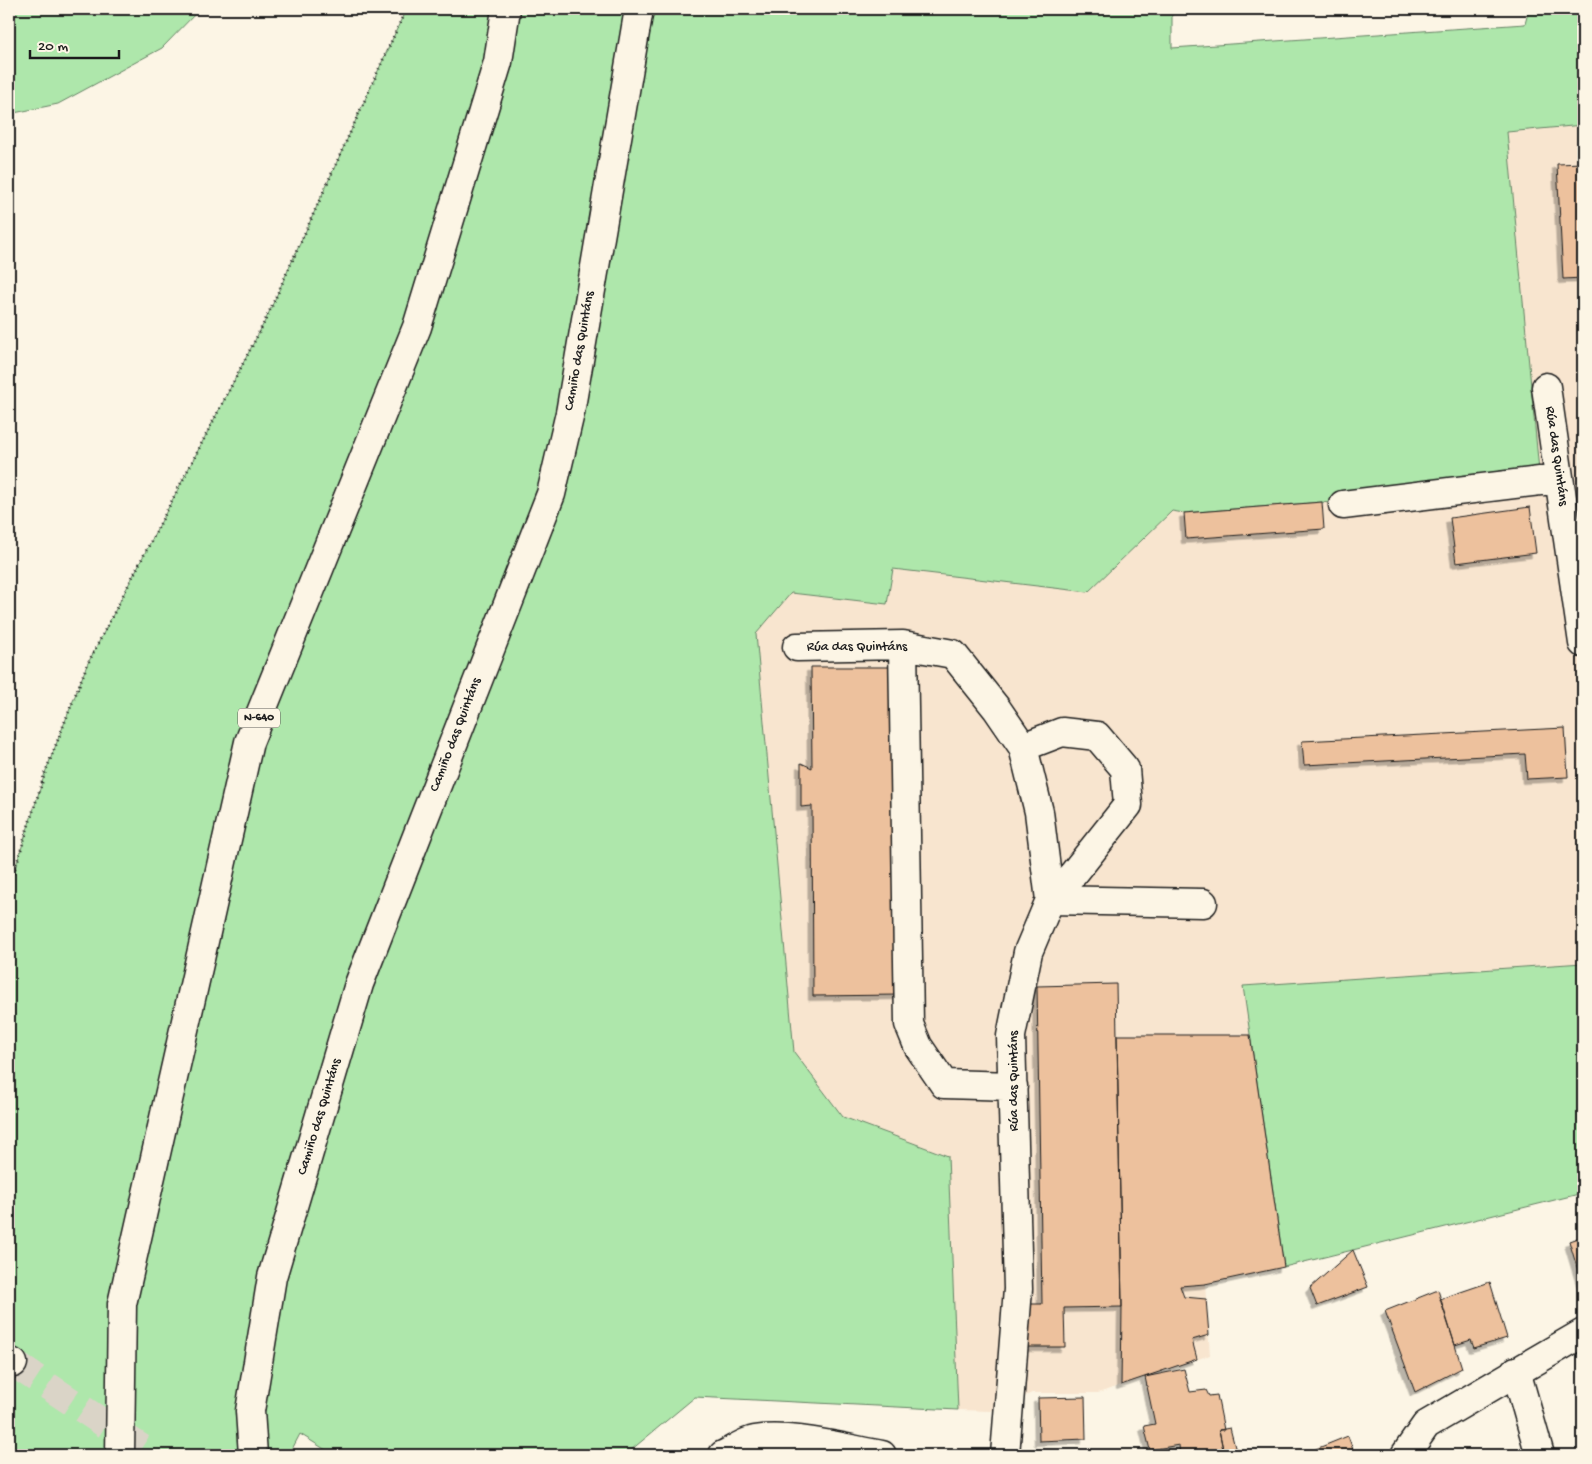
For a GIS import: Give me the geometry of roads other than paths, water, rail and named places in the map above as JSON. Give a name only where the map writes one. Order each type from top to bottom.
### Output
[{"type":"main road","name":"N-640","points":[[120,1455],[122,1304],[249,742],[417,327],[498,62],[506,9]]},
{"type":"main road","name":"Camiño das Quintáns","points":[[252,1455],[250,1411],[272,1276],[360,984],[551,494],[570,413],[639,9]]},
{"type":"main road","name":"Rúa das Quintáns","points":[[1546,387],[1583,643]]},
{"type":"main road","points":[[1343,505],[1559,480]]},
{"type":"main road","name":"Rúa das Quintáns","points":[[797,647],[903,645],[953,654],[997,708],[1023,747],[1039,812],[1050,900],[1028,952],[1012,1036],[1018,1290],[1005,1455]]},
{"type":"main road","points":[[903,645],[909,1024],[918,1046],[944,1084],[1013,1086]]},
{"type":"main road","points":[[1023,747],[1062,732],[1097,736],[1125,769],[1128,805],[1050,900]]},
{"type":"main road","points":[[1050,900],[1203,903]]},
{"type":"main road","points":[[1405,1455],[1426,1425],[1583,1333]]},
{"type":"main road","points":[[1516,1372],[1540,1455]]},
{"type":"main road","points":[[723,1455],[749,1442],[769,1446],[820,1444],[882,1455]]},
{"type":"tunnel","points":[[13,1363],[152,1455]]}]
